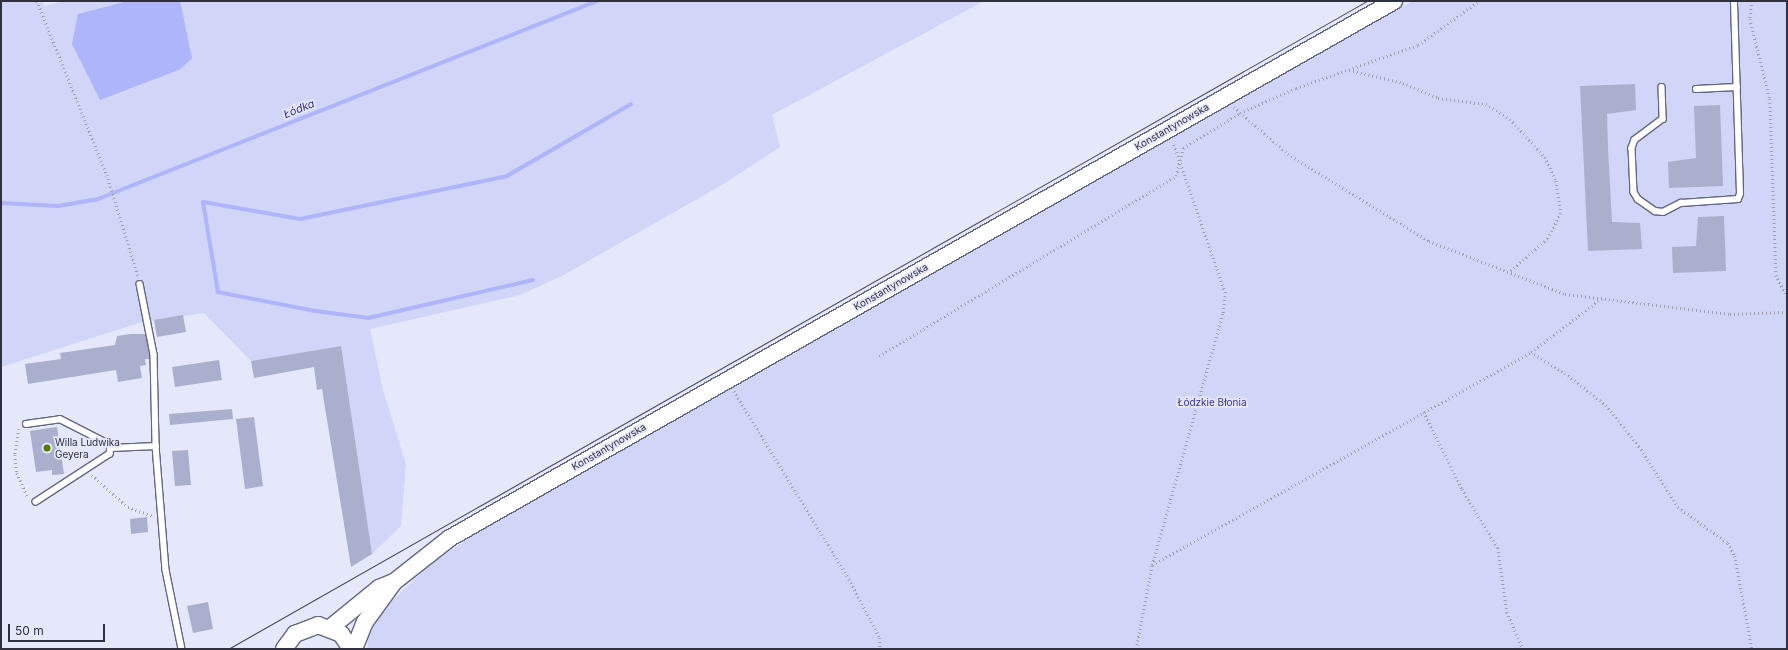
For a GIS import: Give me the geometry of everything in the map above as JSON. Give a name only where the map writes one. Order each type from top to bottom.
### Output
[{"type":"main road","name":"Konstantynowska","points":[[353,649],[365,622],[394,582],[450,538],[1394,1]]},
{"type":"main road","name":"Konstantynowska","points":[[330,628],[379,588],[394,582]]},
{"type":"main road","points":[[278,649],[306,628],[330,628],[345,638],[353,649]]},
{"type":"lane","points":[[1662,88],[1663,119],[1635,140],[1632,148],[1634,192],[1638,199],[1655,211],[1663,212],[1681,203],[1738,199],[1740,194],[1734,1]]},
{"type":"lane","points":[[1696,89],[1737,87]]},
{"type":"lane","points":[[140,284],[154,355],[156,446],[167,580],[182,649]]},
{"type":"lane","points":[[26,424],[60,420],[108,441],[111,448],[110,454],[36,502]]},
{"type":"lane","points":[[111,448],[156,446]]},
{"type":"path","points":[[37,1],[107,175],[120,213],[140,284]]},
{"type":"path","points":[[879,356],[1176,176],[1182,148],[1240,112],[1348,70],[1418,45],[1479,1]]},
{"type":"path","points":[[1752,1],[1750,19],[1770,99],[1776,275],[1787,297]]},
{"type":"path","points":[[1348,70],[1403,83],[1438,98],[1486,104],[1510,119],[1545,157],[1556,181],[1561,213],[1548,239],[1510,272]]},
{"type":"path","points":[[1223,98],[1288,154],[1429,242],[1565,294],[1730,314],[1787,312]]},
{"type":"path","points":[[1136,649],[1152,565],[1223,313],[1225,293],[1168,129]]},
{"type":"path","points":[[1152,565],[1531,352],[1602,298]]},
{"type":"path","points":[[1531,352],[1565,373],[1606,405],[1639,446],[1678,507],[1728,543],[1735,556],[1752,649]]},
{"type":"path","points":[[727,380],[849,579],[880,638],[880,649]]},
{"type":"path","points":[[1424,412],[1462,489],[1496,542],[1505,584],[1507,612],[1523,649]]},
{"type":"path","points":[[26,424],[16,435],[17,473],[27,497],[36,502]]},
{"type":"path","points":[[87,468],[128,507],[161,516]]},
{"type":"green space","points":[[1,1],[42,1],[44,6],[64,1],[984,1],[772,115],[780,147],[722,185],[562,276],[520,295],[370,329],[383,390],[406,464],[401,526],[372,554],[340,346],[251,361],[204,313],[139,323],[1,367]]},
{"type":"green space","name":"Łódzkie Błonia","points":[[1413,1],[1787,1],[1787,649],[367,649],[369,630],[378,614],[433,562],[494,522]]},
{"type":"water","points":[[128,1],[180,1],[192,58],[181,69],[100,100],[72,44],[78,14]]},
{"type":"building","points":[[1635,84],[1636,110],[1607,114],[1608,148],[1612,222],[1640,223],[1642,249],[1588,251],[1580,86]]},
{"type":"building","points":[[1720,105],[1723,186],[1669,188],[1668,162],[1696,158],[1694,106]]},
{"type":"building","points":[[1724,216],[1726,271],[1673,273],[1672,247],[1696,246],[1698,217]]},
{"type":"building","points":[[183,315],[186,332],[157,337],[154,320]]},
{"type":"building","points":[[146,334],[150,359],[145,359],[146,365],[140,366],[142,378],[118,382],[116,370],[28,384],[25,364],[61,359],[60,353],[115,345],[117,336]]},
{"type":"building","points":[[341,346],[372,554],[351,567],[322,389],[317,390],[314,367],[254,378],[251,361]]},
{"type":"building","points":[[219,360],[222,380],[175,387],[172,367]]},
{"type":"building","points":[[232,409],[233,419],[170,425],[169,414]]},
{"type":"building","points":[[254,417],[263,486],[245,489],[236,419]]},
{"type":"building","name":"Willa Ludwika Geyera","points":[[57,427],[64,474],[52,475],[52,470],[36,472],[30,431]]},
{"type":"building","points":[[188,450],[191,485],[175,486],[172,451]]},
{"type":"building","points":[[147,517],[148,532],[131,534],[130,519]]},
{"type":"building","points":[[208,602],[213,629],[193,633],[187,606]]},
{"type":"waterway","name":"Łódka","points":[[1,203],[58,206],[98,199],[597,1]]},
{"type":"waterway","points":[[533,280],[369,318],[315,311],[218,292],[203,202],[300,219],[507,176],[631,104]]},
{"type":"tram line","points":[[228,649],[1367,1]]},
{"type":"place","name":"Willa Ludwika Geyera","points":[[47,448]]}]
